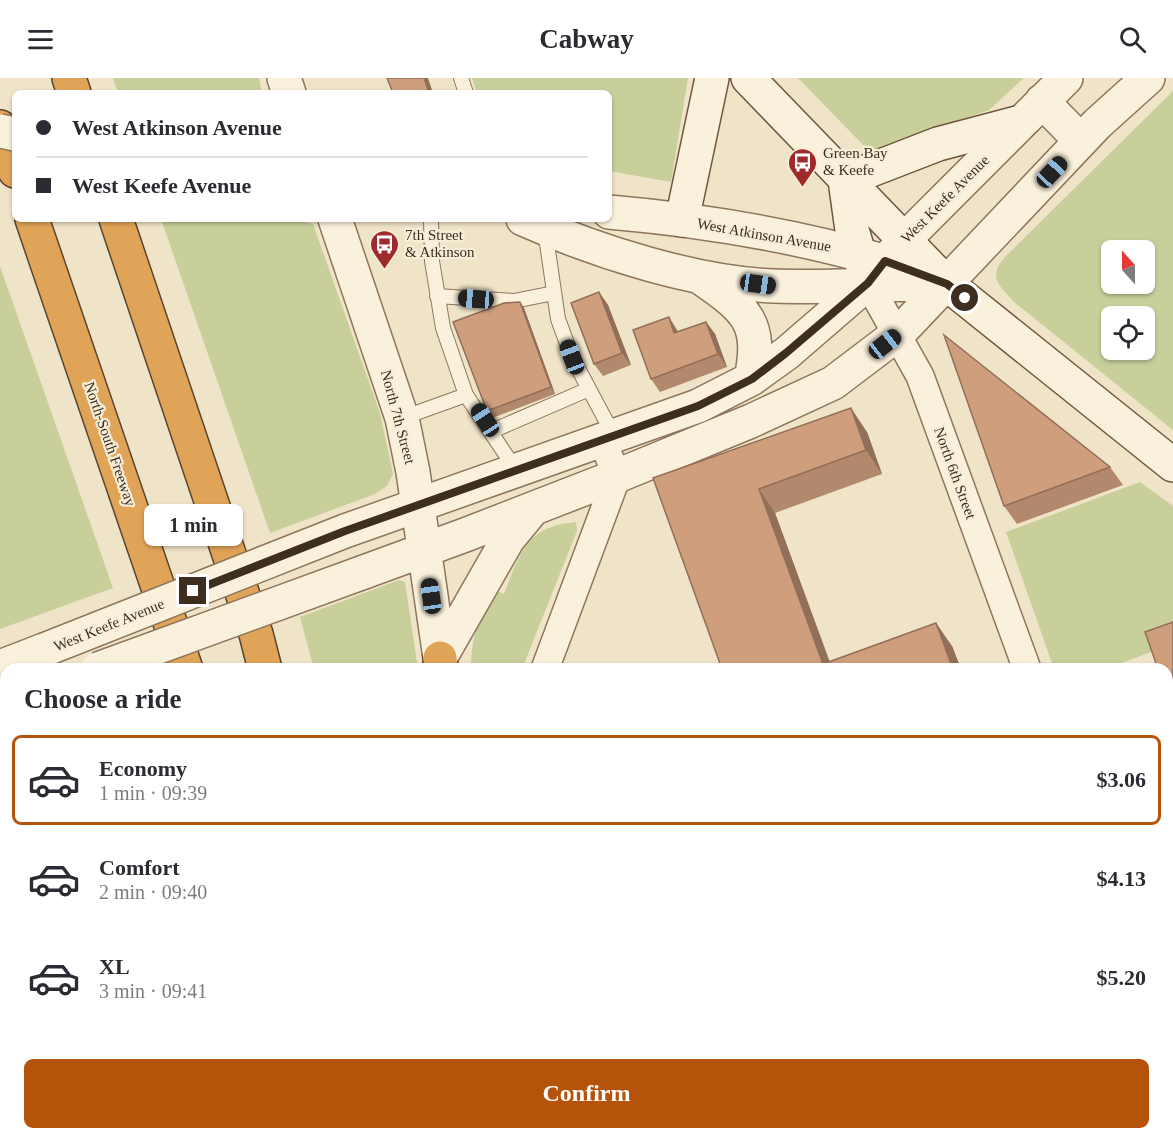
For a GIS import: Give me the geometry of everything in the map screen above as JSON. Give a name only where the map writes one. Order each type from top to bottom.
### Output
[{"type":"highway","points":[[0,129],[12,163]]},
{"type":"highway","points":[[0,163],[12,189]]},
{"type":"highway","points":[[27,222],[47,264]]},
{"type":"highway","name":"North-South Freeway","points":[[33,222],[184,663]]},
{"type":"highway","points":[[118,222],[256,634],[263,663]]},
{"type":"street","points":[[682,220],[712,78]]},
{"type":"street","points":[[748,78],[845,180],[879,260]]},
{"type":"street","name":"West Keefe Avenue","points":[[12,663],[345,531],[698,406],[752,379],[786,353],[1066,78]]},
{"type":"street","points":[[114,663],[533,509],[751,421],[833,383],[899,333],[1081,141],[1148,78]]},
{"type":"street","points":[[845,180],[938,144],[1032,112],[1081,141]]},
{"type":"street","points":[[845,180],[852,230],[879,260],[947,284],[1173,465]]},
{"type":"street","name":"West Atkinson Avenue","points":[[612,212],[682,220],[811,241],[879,260],[947,284]]},
{"type":"street","name":"North 7th Street","points":[[336,222],[402,418],[441,663]]},
{"type":"street","name":"West Atkinson Avenue","points":[[534,224],[628,258],[694,274],[772,286],[843,286],[879,260]]},
{"type":"street","name":"North 6th Street","points":[[879,260],[899,333],[920,376],[1025,663]]},
{"type":"street","points":[[694,274],[731,299],[745,313],[757,343],[752,379]]},
{"type":"street","points":[[547,663],[616,476],[608,438]]},
{"type":"street","points":[[441,663],[508,539],[533,509]]},
{"type":"lane","points":[[431,222],[432,261],[443,328],[466,395],[516,470]]},
{"type":"lane","points":[[534,224],[554,292],[558,319],[572,357],[589,389],[608,438]]},
{"type":"lane","points":[[437,296],[514,302],[554,292]]},
{"type":"lane","points":[[492,431],[589,389]]},
{"type":"lane","points":[[402,418],[466,395]]},
{"type":"green space","points":[[113,78],[259,78],[261,90],[117,90]]},
{"type":"green space","points":[[472,78],[688,78],[671,182],[612,172],[612,90],[476,90]]},
{"type":"green space","points":[[798,78],[1024,78],[989,110],[873,151],[867,149]]},
{"type":"green space","points":[[1173,91],[1173,430],[1014,302],[997,280],[996,275],[1000,263]]},
{"type":"green space","points":[[162,222],[307,222],[313,224],[380,413],[393,474],[387,486],[375,494],[270,533]]},
{"type":"green space","points":[[0,266],[113,588],[0,629]]},
{"type":"green space","points":[[1140,482],[1173,506],[1173,644],[1121,663],[1052,663],[1006,532]]},
{"type":"green space","points":[[576,522],[577,531],[524,663],[471,663],[472,647],[477,628],[494,590],[504,594],[527,544],[546,529]]},
{"type":"green space","points":[[399,580],[405,582],[417,663],[312,663],[300,617]]},
{"type":"building","points":[[387,78],[424,78],[428,90],[392,90]]},
{"type":"building","points":[[599,292],[622,353],[594,364],[571,303]]},
{"type":"building","points":[[520,302],[551,387],[487,411],[453,322],[504,303]]},
{"type":"building","points":[[669,317],[674,333],[706,322],[718,354],[651,379],[633,330]]},
{"type":"building","points":[[944,335],[1110,467],[1004,506]]},
{"type":"building","points":[[851,408],[866,450],[759,489],[823,663],[720,663],[653,478]]},
{"type":"building","points":[[1173,622],[1173,663],[1156,663],[1145,632]]},
{"type":"building","points":[[936,623],[951,663],[826,663]]},
{"type":"place","name":"Green Bay & Keefe","points":[[802,188]]},
{"type":"place","name":"7th Street & Atkinson","points":[[384,270]]},
{"type":"route","points":[[193,591],[345,531],[698,406],[752,379],[786,353],[868,283],[885,261],[947,284],[965,298]]}]
